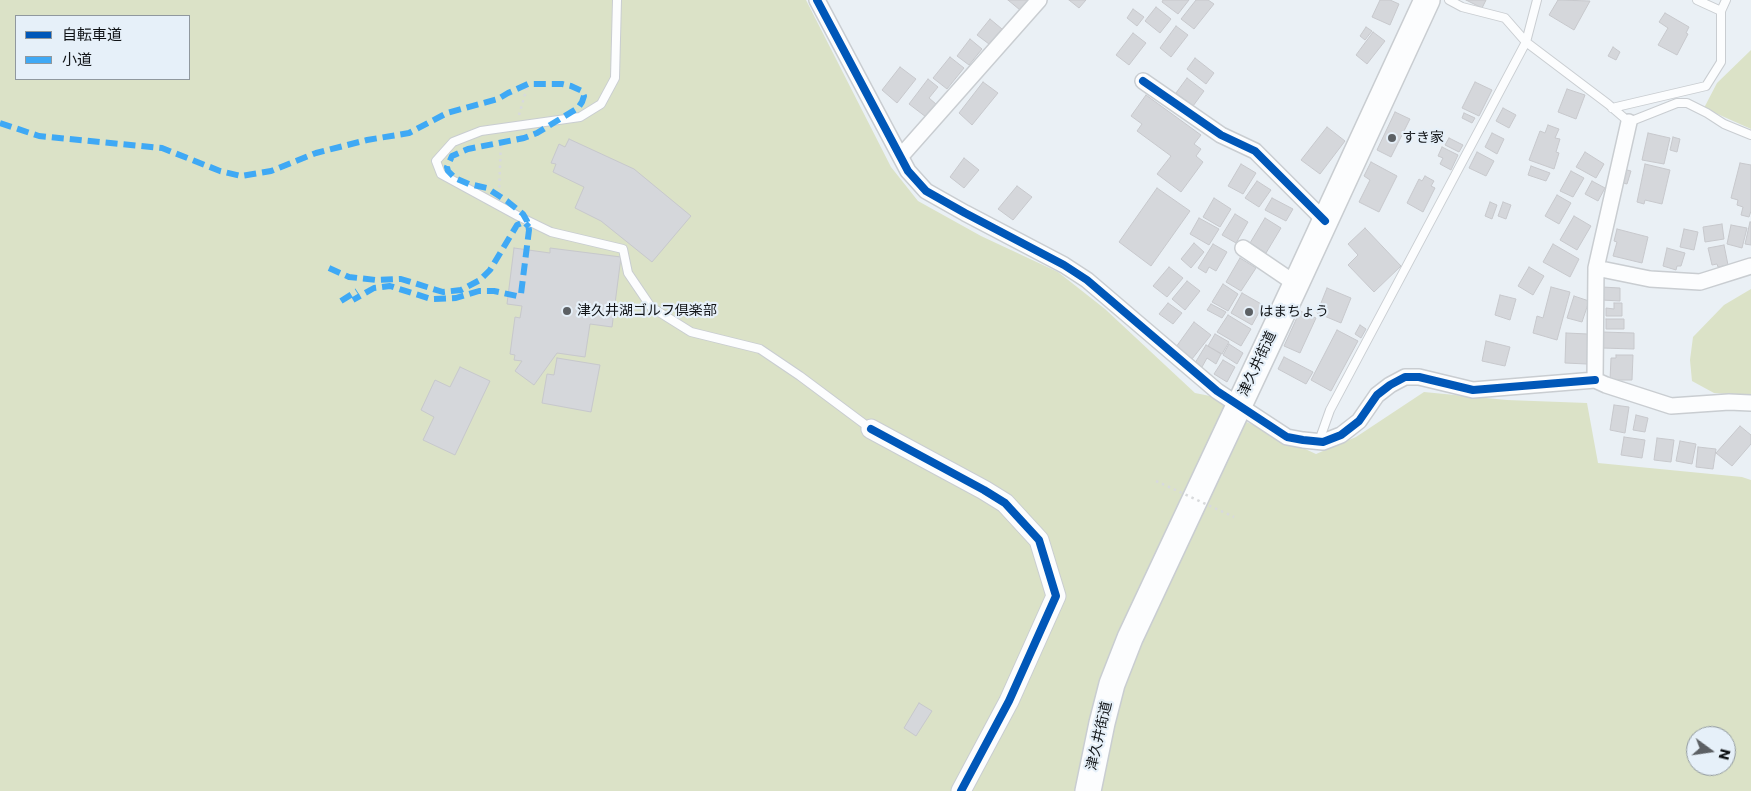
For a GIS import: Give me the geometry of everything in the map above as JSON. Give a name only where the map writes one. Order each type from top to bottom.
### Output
[{"type":"highway","name":"津久井街道","points":[[1088,791],[1108,700],[1130,638],[1296,284],[1426,0]]},
{"type":"street","points":[[818,0],[908,170],[926,191],[1064,265],[1087,280],[1217,391],[1287,436],[1323,442],[1341,435],[1358,421],[1377,395],[1405,377],[1419,377],[1473,390],[1595,380],[1671,406],[1729,402],[1751,403]]},
{"type":"street","points":[[901,156],[1039,0]]},
{"type":"street","points":[[1143,81],[1221,136],[1255,151],[1325,221]]},
{"type":"street","points":[[1595,380],[1596,268],[1628,122]]},
{"type":"street","points":[[1243,248],[1296,284]]},
{"type":"street","points":[[1596,268],[1650,279],[1700,282],[1751,266]]},
{"type":"street","points":[[871,429],[1005,503],[1039,540],[1056,596],[1009,701],[961,791]]},
{"type":"lane","points":[[616,0],[615,78],[601,104],[580,117],[481,131],[453,142],[436,161],[441,174],[551,232],[623,249],[628,273],[651,306],[691,332],[760,349],[871,429]]},
{"type":"lane","points":[[1449,0],[1462,7],[1505,18],[1526,42],[1628,122],[1677,103],[1687,103],[1751,135]]},
{"type":"lane","points":[[1319,441],[1330,410],[1526,42],[1537,0]]},
{"type":"lane","points":[[1697,0],[1721,11]]},
{"type":"lane","points":[[1612,108],[1706,86],[1721,62],[1721,11],[1726,0]]},
{"type":"path","points":[[499,206],[502,138],[513,136],[528,84]]},
{"type":"path","points":[[1156,480],[1234,517]]},
{"type":"green space","points":[[0,0],[806,0],[891,167],[918,201],[981,236],[1058,272],[1105,309],[1195,393],[1230,400],[1225,412],[1316,454],[1356,437],[1424,392],[1507,400],[1587,403],[1598,463],[1742,477],[1751,480],[1751,791],[0,791]]},
{"type":"green space","points":[[1751,50],[1751,129],[1704,108],[1717,83]]},
{"type":"green space","points":[[1751,289],[1751,396],[1714,393],[1692,381],[1690,360],[1693,337],[1724,305]]},
{"type":"building","points":[[1008,0],[1028,0],[1020,10]]},
{"type":"building","points":[[1069,0],[1086,0],[1079,8]]},
{"type":"building","points":[[1163,0],[1189,0],[1178,14],[1162,2]]},
{"type":"building","points":[[1196,0],[1208,0],[1214,4],[1194,29],[1181,19]]},
{"type":"building","points":[[1380,0],[1390,0],[1399,4],[1390,25],[1372,17]]},
{"type":"building","points":[[1466,0],[1486,0],[1482,8]]},
{"type":"building","points":[[1558,0],[1590,1],[1574,30],[1549,15]]},
{"type":"building","points":[[1156,7],[1171,19],[1160,33],[1145,21]]},
{"type":"building","points":[[1133,9],[1144,17],[1137,26],[1127,18]]},
{"type":"building","points":[[1665,13],[1689,27],[1686,33],[1688,34],[1677,55],[1658,45],[1668,28],[1659,22]]},
{"type":"building","points":[[990,19],[1002,29],[989,44],[977,35]]},
{"type":"building","points":[[1176,26],[1188,35],[1171,57],[1160,48]]},
{"type":"building","points":[[1366,27],[1372,31],[1365,40],[1360,36]]},
{"type":"building","points":[[1373,32],[1385,41],[1367,64],[1356,55]]},
{"type":"building","points":[[1133,33],[1146,43],[1129,65],[1116,55]]},
{"type":"building","points":[[970,39],[982,49],[969,65],[957,56]]},
{"type":"building","points":[[1613,47],[1620,52],[1616,60],[1608,56]]},
{"type":"building","points":[[950,57],[964,68],[947,89],[933,78]]},
{"type":"building","points":[[1195,58],[1214,73],[1206,84],[1187,69]]},
{"type":"building","points":[[900,67],[916,79],[897,103],[882,90]]},
{"type":"building","points":[[1187,78],[1204,91],[1193,106],[1176,93]]},
{"type":"building","points":[[928,79],[938,87],[929,98],[936,104],[926,117],[909,104]]},
{"type":"building","points":[[983,82],[998,93],[972,125],[959,113]]},
{"type":"building","points":[[1475,82],[1492,90],[1479,116],[1462,108]]},
{"type":"building","points":[[1567,89],[1585,95],[1576,119],[1558,112]]},
{"type":"building","points":[[1146,95],[1201,135],[1194,144],[1201,149],[1196,156],[1203,162],[1181,192],[1157,174],[1171,156],[1137,131],[1142,124],[1131,116]]},
{"type":"building","points":[[1503,108],[1516,115],[1509,128],[1496,121]]},
{"type":"building","points":[[1395,112],[1410,119],[1391,157],[1377,150]]},
{"type":"building","points":[[1464,113],[1475,118],[1472,123],[1462,118]]},
{"type":"building","points":[[1548,125],[1559,129],[1555,138],[1560,139],[1556,152],[1559,153],[1554,169],[1529,160],[1540,131],[1545,133]]},
{"type":"building","points":[[1327,127],[1345,141],[1320,174],[1301,160]]},
{"type":"building","points":[[1492,133],[1504,139],[1497,154],[1485,147]]},
{"type":"building","points":[[1648,133],[1670,138],[1664,164],[1642,160]]},
{"type":"building","points":[[1673,137],[1680,139],[1677,152],[1670,150]]},
{"type":"building","points":[[1449,138],[1463,145],[1459,152],[1445,145]]},
{"type":"building","points":[[569,139],[634,169],[691,216],[652,262],[601,221],[575,208],[584,187],[553,172],[556,164],[551,163],[559,144],[565,147]]},
{"type":"building","points":[[1442,147],[1458,155],[1451,170],[1440,164],[1443,158],[1438,156]]},
{"type":"building","points":[[1477,152],[1494,161],[1486,176],[1469,168]]},
{"type":"building","points":[[1585,152],[1604,164],[1596,178],[1576,167]]},
{"type":"building","points":[[964,158],[979,170],[964,188],[950,177]]},
{"type":"building","points":[[1371,162],[1397,176],[1379,212],[1359,202],[1370,180],[1364,176]]},
{"type":"building","points":[[1740,163],[1751,165],[1751,211],[1749,217],[1741,215],[1743,207],[1737,205],[1738,200],[1731,198]]},
{"type":"building","points":[[1241,164],[1256,173],[1243,194],[1228,186]]},
{"type":"building","points":[[1645,164],[1670,170],[1662,204],[1645,200],[1644,204],[1637,202]]},
{"type":"building","points":[[1531,166],[1550,173],[1546,181],[1528,175]]},
{"type":"building","points":[[1623,169],[1631,171],[1627,184],[1619,182]]},
{"type":"building","points":[[1571,171],[1584,178],[1573,197],[1560,191]]},
{"type":"building","points":[[1425,176],[1434,181],[1431,186],[1435,188],[1423,212],[1407,203],[1419,179],[1422,181]]},
{"type":"building","points":[[1257,181],[1271,190],[1259,207],[1245,198]]},
{"type":"building","points":[[1592,181],[1605,188],[1598,201],[1585,194]]},
{"type":"building","points":[[1017,186],[1032,197],[1013,220],[998,209]]},
{"type":"building","points":[[1157,188],[1190,211],[1151,266],[1119,242]]},
{"type":"building","points":[[1557,195],[1571,203],[1559,224],[1545,216]]},
{"type":"building","points":[[1214,198],[1231,209],[1220,227],[1203,217]]},
{"type":"building","points":[[1272,198],[1293,209],[1286,221],[1265,210]]},
{"type":"building","points":[[1490,202],[1497,205],[1492,219],[1485,216]]},
{"type":"building","points":[[1503,202],[1511,205],[1506,219],[1498,216]]},
{"type":"building","points":[[1235,214],[1248,222],[1236,243],[1222,235]]},
{"type":"building","points":[[1574,216],[1591,226],[1577,250],[1560,240]]},
{"type":"building","points":[[1199,218],[1219,229],[1209,245],[1190,234]]},
{"type":"building","points":[[1265,218],[1281,228],[1266,253],[1250,243]]},
{"type":"building","points":[[1751,222],[1751,245],[1745,244]]},
{"type":"building","points":[[1722,224],[1724,239],[1705,242],[1703,227]]},
{"type":"building","points":[[1731,225],[1747,228],[1742,248],[1727,244]]},
{"type":"building","points":[[1365,228],[1401,266],[1374,292],[1348,265],[1358,255],[1348,244]]},
{"type":"building","points":[[1617,229],[1648,237],[1642,263],[1613,256],[1617,242],[1614,241]]},
{"type":"building","points":[[1684,229],[1698,232],[1694,250],[1680,247]]},
{"type":"building","points":[[1194,243],[1204,252],[1191,268],[1181,259]]},
{"type":"building","points":[[1213,244],[1227,252],[1216,271],[1209,267],[1206,273],[1198,268]]},
{"type":"building","points":[[1553,244],[1579,259],[1570,277],[1543,262]]},
{"type":"building","points":[[1724,245],[1728,265],[1718,267],[1717,264],[1712,265],[1708,248]]},
{"type":"building","name":"津久井湖ゴルフ倶楽部","points":[[514,248],[550,253],[550,248],[621,257],[612,327],[590,324],[585,357],[557,353],[534,385],[515,371],[522,361],[514,360],[515,355],[510,354],[515,317],[520,318],[522,306],[507,304]]},
{"type":"building","points":[[1667,248],[1685,253],[1681,266],[1677,266],[1676,270],[1663,266]]},
{"type":"building","points":[[1240,258],[1256,268],[1241,291],[1226,282]]},
{"type":"building","points":[[1169,267],[1183,278],[1167,297],[1153,286]]},
{"type":"building","points":[[1529,267],[1544,276],[1533,295],[1518,286]]},
{"type":"building","points":[[1187,281],[1200,291],[1185,310],[1172,299]]},
{"type":"building","points":[[1223,284],[1238,294],[1228,311],[1212,302]]},
{"type":"building","points":[[1551,287],[1570,292],[1557,340],[1533,333],[1537,316],[1543,318]]},
{"type":"building","points":[[1602,287],[1620,288],[1620,301],[1602,300]]},
{"type":"building","points":[[1327,288],[1351,298],[1341,323],[1317,313]]},
{"type":"building","points":[[1242,293],[1263,305],[1252,325],[1231,313]]},
{"type":"building","points":[[1500,295],[1516,299],[1510,320],[1495,315]]},
{"type":"building","points":[[1574,296],[1589,301],[1582,322],[1567,318]]},
{"type":"building","points":[[1168,303],[1182,313],[1173,324],[1159,314]]},
{"type":"building","points":[[1614,303],[1622,303],[1622,316],[1606,316],[1606,308],[1614,309]]},
{"type":"building","points":[[1211,304],[1226,312],[1222,318],[1207,310]]},
{"type":"building","points":[[1300,311],[1316,318],[1300,353],[1284,346]]},
{"type":"building","points":[[1228,315],[1251,329],[1241,346],[1217,332]]},
{"type":"building","points":[[1606,319],[1624,319],[1624,329],[1606,329]]},
{"type":"building","points":[[1194,322],[1211,335],[1192,359],[1176,347]]},
{"type":"building","points":[[1360,325],[1366,329],[1361,338],[1355,334]]},
{"type":"building","points":[[1337,330],[1358,341],[1331,391],[1311,380]]},
{"type":"building","points":[[1602,332],[1634,333],[1634,349],[1602,348]]},
{"type":"building","points":[[1566,333],[1588,334],[1587,364],[1565,363]]},
{"type":"building","points":[[1215,334],[1229,342],[1222,354],[1208,346]]},
{"type":"building","points":[[1486,341],[1510,347],[1505,366],[1482,361]]},
{"type":"building","points":[[1229,344],[1243,353],[1237,364],[1223,355]]},
{"type":"building","points":[[1206,345],[1221,354],[1216,364],[1207,358],[1202,367],[1195,363]]},
{"type":"building","points":[[1616,355],[1633,355],[1632,380],[1610,380],[1611,358],[1616,358]]},
{"type":"building","points":[[1284,357],[1313,372],[1306,384],[1278,369]]},
{"type":"building","points":[[557,358],[600,365],[591,412],[542,403],[547,374],[554,375]]},
{"type":"building","points":[[1223,360],[1235,367],[1227,382],[1214,374]]},
{"type":"building","points":[[460,367],[490,381],[455,455],[423,440],[434,417],[421,410],[435,380],[450,387]]},
{"type":"building","points":[[1614,405],[1629,407],[1625,433],[1610,430]]},
{"type":"building","points":[[1636,415],[1648,418],[1645,432],[1633,430]]},
{"type":"building","points":[[1740,426],[1751,435],[1751,444],[1732,466],[1716,453]]},
{"type":"building","points":[[1624,437],[1645,440],[1642,458],[1621,455]]},
{"type":"building","points":[[1657,438],[1674,440],[1671,462],[1654,460]]},
{"type":"building","points":[[1680,441],[1696,444],[1692,464],[1676,461]]},
{"type":"building","points":[[1698,447],[1716,449],[1713,469],[1696,467]]},
{"type":"building","points":[[919,703],[932,711],[916,736],[904,728]]},
{"type":"marked path","points":[[0,123],[39,136],[162,148],[220,171],[241,176],[271,171],[316,153],[367,140],[409,133],[447,113],[498,99],[528,84],[562,84],[582,91],[584,96],[578,108],[537,133],[524,138],[468,149],[452,156],[447,167],[448,171],[455,178],[469,184],[487,188],[523,214],[529,230],[521,294],[517,296],[494,291],[479,291],[456,298],[431,299],[390,286],[374,288],[353,300]]},
{"type":"marked path","points":[[329,268],[349,277],[376,280],[401,279],[443,292],[461,290],[480,280],[490,270],[517,225],[524,222],[529,227]]},
{"type":"marked path","points":[[341,301],[357,291]]},
{"type":"cycle path","points":[[817,0],[908,171],[926,191],[1064,265],[1087,280],[1217,391],[1287,437],[1323,442],[1341,435],[1359,421],[1377,395],[1405,377],[1419,377],[1473,390],[1595,380]]},
{"type":"cycle path","points":[[1143,81],[1221,135],[1255,151],[1325,221]]},
{"type":"cycle path","points":[[871,429],[1005,503],[1039,540],[1056,596],[1009,701],[961,791]]},
{"type":"place","name":"すき家","points":[[1392,138]]},
{"type":"place","name":"津久井湖ゴルフ倶楽部","points":[[567,311]]},
{"type":"place","name":"はまちょう","points":[[1249,312]]}]
